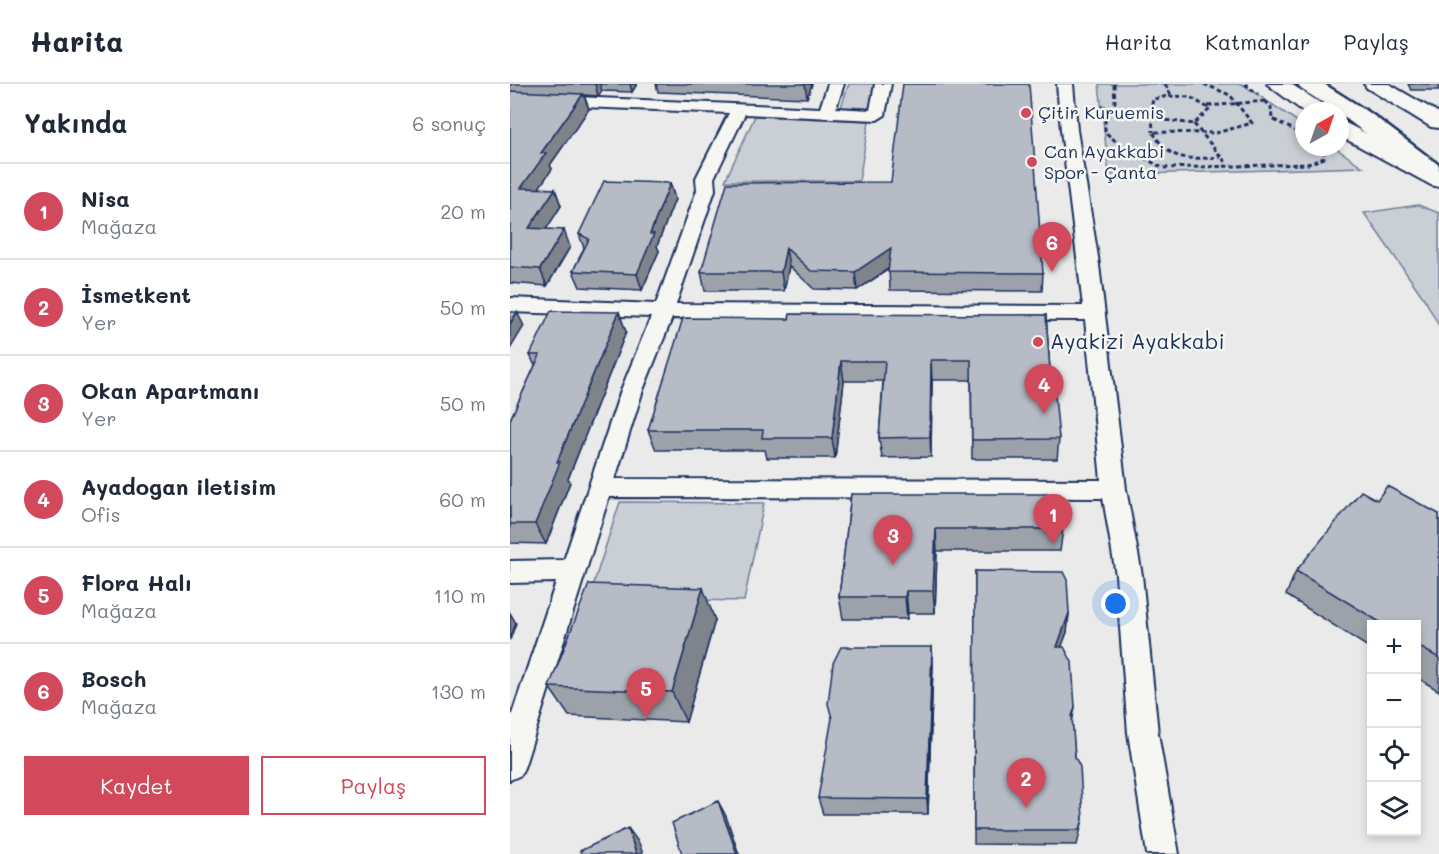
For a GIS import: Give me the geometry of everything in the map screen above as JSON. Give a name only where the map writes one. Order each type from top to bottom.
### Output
[{"type":"highway","points":[[1309,84],[1406,149],[1439,178]]},
{"type":"highway","points":[[1338,84],[1393,117],[1439,151]]},
{"type":"main road","points":[[1374,84],[1439,122]]},
{"type":"main road","points":[[1271,93],[1295,102]]},
{"type":"main road","points":[[1349,132],[1439,178]]},
{"type":"street","points":[[826,114],[836,84]]},
{"type":"street","points":[[510,99],[877,115],[883,84]]},
{"type":"street","points":[[1065,84],[1114,489],[1129,575],[1143,733],[1163,854]]},
{"type":"street","points":[[510,765],[632,390],[664,311],[706,190],[705,178],[739,110]]},
{"type":"street","points":[[510,305],[664,311],[1094,313]]},
{"type":"street","points":[[602,488],[1114,489]]},
{"type":"street","points":[[510,572],[571,572]]},
{"type":"path","points":[[1114,84],[1115,102],[1105,121],[1106,132],[1120,145],[1163,168],[1308,164],[1324,156]]},
{"type":"path","points":[[1165,84],[1171,95]]},
{"type":"path","points":[[1153,132],[1201,134],[1235,131],[1252,123],[1230,95],[1204,84]]},
{"type":"path","points":[[1245,84],[1271,93]]},
{"type":"path","points":[[1207,106],[1238,104],[1271,93]]},
{"type":"path","points":[[1271,93],[1272,119],[1295,130]]},
{"type":"path","points":[[1094,106],[1151,113],[1162,121],[1194,124],[1210,109],[1201,100],[1179,94],[1153,99],[1151,113],[1153,132],[1166,152],[1180,158],[1221,157]]},
{"type":"path","points":[[1194,124],[1227,165]]},
{"type":"shaded area","points":[[849,84],[875,84],[871,108],[841,107]]},
{"type":"shaded area","points":[[1099,84],[1242,84],[1295,120],[1295,156],[1347,156],[1363,167],[1109,175]]},
{"type":"shaded area","points":[[755,116],[869,121],[859,181],[725,181]]},
{"type":"shaded area","points":[[1418,205],[1439,213],[1439,326],[1425,300],[1364,213]]},
{"type":"shaded area","points":[[620,502],[764,503],[744,601],[589,598]]},
{"type":"building","points":[[903,84],[1029,84],[1043,273],[888,272],[891,248],[855,272],[811,271],[786,248],[781,272],[701,272],[727,183],[891,182]]},
{"type":"building","points":[[510,91],[583,94],[541,153],[546,153],[521,188],[555,189],[529,228],[564,230],[540,269],[510,267]]},
{"type":"building","points":[[604,181],[670,183],[650,234],[654,234],[637,274],[573,271],[589,239],[579,234]]},
{"type":"building","points":[[551,311],[619,312],[557,462],[560,462],[535,524],[510,524],[510,420],[540,355],[530,355]]},
{"type":"building","points":[[510,312],[517,312],[510,324]]},
{"type":"building","points":[[790,314],[1046,315],[1051,384],[1054,384],[1059,439],[972,440],[971,360],[931,360],[930,437],[879,438],[885,361],[841,361],[832,438],[762,438],[763,430],[648,430],[683,318],[789,319]]},
{"type":"building","points":[[1387,486],[1439,514],[1439,658],[1421,648],[1421,620],[1376,620],[1296,571],[1361,491],[1377,500]]},
{"type":"building","points":[[851,494],[1060,494],[1063,529],[936,529],[933,591],[906,591],[905,597],[839,597]]},
{"type":"building","points":[[975,571],[1063,572],[1067,580],[1069,613],[1057,647],[1064,647],[1072,662],[1075,707],[1072,716],[1075,757],[1080,767],[1083,819],[1080,830],[974,830]]},
{"type":"building","points":[[589,584],[703,588],[672,692],[549,687]]},
{"type":"building","points":[[841,647],[932,647],[927,799],[818,798],[832,718],[828,704],[833,663]]},
{"type":"building","points":[[718,801],[737,854],[682,854],[672,823]]},
{"type":"building","points":[[628,828],[636,854],[581,854],[580,851]]},
{"type":"place","name":"Çitir Kuruemis","points":[[1026,113]]},
{"type":"place","name":"Can Ayakkabi Spor - Çanta","points":[[1032,162]]},
{"type":"place","name":"Bosch","points":[[1052,272]]},
{"type":"place","name":"Ayakizi Ayakkabi","points":[[1038,342]]},
{"type":"place","name":"Ayadogan iletisim","points":[[1044,414]]},
{"type":"place","name":"Nisa","points":[[1053,544]]},
{"type":"place","name":"Okan Apartmanı","points":[[893,565]]},
{"type":"place","name":"Flora Halı","points":[[646,718]]},
{"type":"place","name":"İsmetkent","points":[[1026,808]]}]
